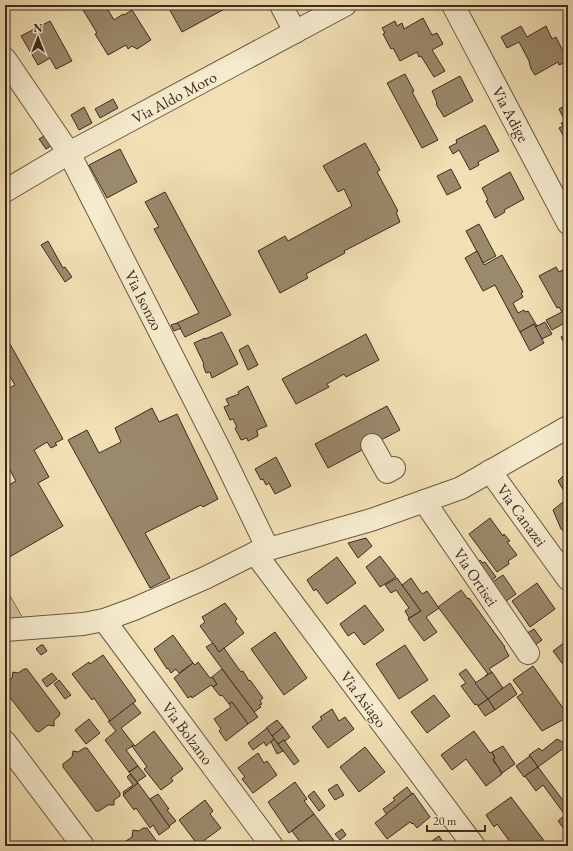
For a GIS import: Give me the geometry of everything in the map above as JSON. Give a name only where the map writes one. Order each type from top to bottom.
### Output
[{"type":"street","points":[[281,5],[295,32]]},
{"type":"street","name":"Via Aldo Moro","points":[[5,190],[69,153],[345,5]]},
{"type":"street","name":"Via Adige","points":[[453,5],[568,223]]},
{"type":"street","name":"Via Isonzo","points":[[5,59],[69,153],[221,452],[261,551]]},
{"type":"street","points":[[5,630],[83,624],[104,620],[134,609],[205,578],[261,551],[371,520],[461,488],[568,427]]},
{"type":"street","points":[[372,445],[387,472],[394,468]]},
{"type":"street","name":"Via Canazei","points":[[490,471],[568,579]]},
{"type":"street","name":"Via Ortisei","points":[[424,501],[528,653]]},
{"type":"street","name":"Via Asiago","points":[[261,551],[474,846]]},
{"type":"street","name":"Via Bolzano","points":[[104,620],[272,846]]},
{"type":"street","points":[[5,742],[83,846]]},
{"type":"shaded area","points":[[5,587],[24,620],[5,622]]},
{"type":"building","points":[[80,5],[105,5],[114,20],[132,10],[151,40],[137,49],[132,46],[128,49],[126,45],[108,55]]},
{"type":"building","points":[[167,5],[232,5],[182,32]]},
{"type":"building","points":[[423,18],[432,35],[437,33],[443,44],[432,50],[445,71],[434,77],[417,52],[400,61],[393,48],[391,49],[383,34],[385,33],[382,28],[395,21],[397,26],[402,23],[404,29]]},
{"type":"building","points":[[50,21],[72,61],[56,69],[50,58],[38,65],[21,36]]},
{"type":"building","points":[[521,26],[527,37],[546,26],[552,39],[556,37],[568,61],[559,65],[558,62],[535,75],[519,42],[507,48],[501,37]]},
{"type":"building","points":[[405,74],[414,91],[412,92],[438,140],[422,148],[387,83]]},
{"type":"building","points":[[460,76],[473,101],[444,117],[436,104],[437,103],[432,91]]},
{"type":"building","points":[[113,99],[118,108],[100,118],[95,109]]},
{"type":"building","points":[[568,104],[568,144],[559,128],[563,126],[561,123],[565,121],[559,109]]},
{"type":"building","points":[[84,107],[92,123],[79,130],[71,115]]},
{"type":"building","points":[[485,125],[499,151],[478,162],[479,165],[470,170],[459,150],[453,154],[449,147],[457,143],[456,140]]},
{"type":"building","points":[[44,136],[51,146],[46,149],[39,139]]},
{"type":"building","points":[[365,143],[380,170],[377,172],[398,211],[396,212],[400,222],[344,251],[345,253],[306,274],[308,278],[280,293],[258,251],[285,236],[288,241],[352,206],[344,189],[338,192],[323,166]]},
{"type":"building","points":[[120,149],[137,182],[107,198],[89,165]]},
{"type":"building","points":[[451,169],[461,188],[447,195],[437,176]]},
{"type":"building","points":[[510,172],[524,199],[504,210],[505,212],[495,218],[486,201],[488,200],[482,188]]},
{"type":"building","points":[[165,192],[231,315],[185,337],[177,323],[199,313],[154,229],[159,227],[145,202]]},
{"type":"building","points":[[479,224],[496,256],[483,263],[466,231]]},
{"type":"building","points":[[48,241],[63,268],[65,267],[72,277],[65,282],[41,245]]},
{"type":"building","points":[[477,251],[484,265],[502,255],[523,292],[521,293],[523,297],[513,303],[518,313],[524,310],[525,312],[528,311],[537,326],[535,327],[534,324],[520,332],[495,285],[483,291],[465,258]]},
{"type":"building","points":[[556,267],[559,272],[568,267],[568,321],[552,330],[546,320],[562,312],[559,307],[557,308],[539,276]]},
{"type":"building","points":[[545,322],[552,334],[542,339],[535,327]]},
{"type":"building","points":[[177,323],[181,328],[174,331],[171,325]]},
{"type":"building","points":[[534,324],[544,343],[530,351],[520,332]]},
{"type":"building","points":[[222,332],[238,364],[212,378],[210,372],[206,373],[204,364],[194,343]]},
{"type":"building","points":[[568,333],[568,351],[561,337]]},
{"type":"building","points":[[366,334],[379,360],[346,377],[344,374],[327,384],[329,387],[296,404],[282,379]]},
{"type":"building","points":[[5,335],[63,439],[55,443],[57,445],[51,448],[47,442],[34,450],[49,477],[38,483],[63,526],[6,559],[5,487],[16,481],[7,465],[5,466],[5,390],[15,385],[5,368]]},
{"type":"building","points":[[248,345],[258,365],[248,370],[239,350]]},
{"type":"building","points":[[248,386],[267,426],[257,430],[258,436],[248,441],[247,438],[241,440],[235,428],[237,427],[233,419],[230,420],[224,407],[229,405],[226,399],[239,394],[238,392]]},
{"type":"building","points":[[387,406],[400,430],[328,468],[315,444]]},
{"type":"building","points":[[152,408],[159,422],[177,414],[218,499],[203,507],[201,505],[145,533],[170,578],[150,588],[68,440],[87,430],[99,453],[121,442],[115,428]]},
{"type":"building","points":[[276,457],[291,486],[275,494],[269,483],[266,485],[263,479],[261,480],[255,469]]},
{"type":"building","points":[[568,471],[568,498],[558,481]]},
{"type":"building","points":[[568,498],[568,535],[561,529],[553,510]]},
{"type":"building","points":[[490,518],[503,536],[504,534],[510,541],[507,542],[517,555],[508,561],[509,564],[497,572],[469,534]]},
{"type":"building","points":[[366,538],[372,546],[358,558],[348,543]]},
{"type":"building","points":[[380,556],[396,577],[380,587],[366,567]]},
{"type":"building","points":[[337,557],[356,583],[327,604],[316,589],[314,591],[307,580]]},
{"type":"building","points":[[480,560],[483,563],[485,562],[496,577],[488,583],[474,565]]},
{"type":"building","points":[[503,575],[516,594],[502,604],[488,585]]},
{"type":"building","points":[[397,578],[421,611],[409,618],[405,611],[409,608],[396,590],[391,593],[385,585]]},
{"type":"building","points":[[411,578],[422,594],[427,591],[439,608],[426,617],[437,632],[424,641],[408,619],[421,611],[402,585]]},
{"type":"building","points":[[537,583],[555,609],[530,627],[512,601]]},
{"type":"building","points":[[461,590],[468,599],[469,598],[505,647],[509,656],[489,669],[492,672],[486,677],[485,676],[488,674],[438,607]]},
{"type":"building","points":[[225,603],[237,619],[235,621],[244,633],[219,652],[200,626],[205,622],[202,617]]},
{"type":"building","points":[[365,605],[384,630],[364,645],[354,632],[348,636],[340,624]]},
{"type":"building","points":[[534,629],[542,640],[532,647],[524,635]]},
{"type":"building","points":[[275,632],[307,678],[284,695],[251,649]]},
{"type":"building","points":[[173,635],[193,663],[179,673],[176,669],[171,673],[154,649]]},
{"type":"building","points":[[568,640],[568,671],[553,651]]},
{"type":"building","points":[[213,643],[219,652],[224,648],[241,672],[243,671],[263,698],[260,701],[262,704],[259,705],[261,707],[254,712],[206,647]]},
{"type":"building","points":[[43,645],[47,651],[41,655],[36,649]]},
{"type":"building","points":[[405,645],[428,680],[399,699],[376,664]]},
{"type":"building","points":[[103,655],[136,701],[110,721],[94,698],[92,700],[72,674],[89,662],[90,664]]},
{"type":"building","points":[[198,662],[210,678],[212,677],[217,684],[213,687],[211,685],[192,698],[191,696],[188,698],[174,678],[193,663],[195,665]]},
{"type":"building","points":[[533,666],[568,715],[568,717],[542,731],[517,697],[523,693],[513,680]]},
{"type":"building","points":[[24,669],[27,669],[60,713],[54,720],[54,726],[48,725],[39,732],[36,731],[5,691],[5,683],[12,678],[13,672],[18,673]]},
{"type":"building","points":[[222,669],[258,717],[248,724],[232,702],[229,704],[213,687],[217,684],[212,677]]},
{"type":"building","points":[[466,669],[488,699],[478,706],[477,704],[475,705],[461,686],[466,683],[459,674]]},
{"type":"building","points":[[492,672],[503,688],[488,699],[475,683]]},
{"type":"building","points":[[52,673],[57,679],[47,687],[42,680]]},
{"type":"building","points":[[59,680],[71,695],[65,699],[54,684]]},
{"type":"building","points":[[510,683],[517,694],[495,710],[488,699]]},
{"type":"building","points":[[434,695],[450,716],[427,733],[411,712]]},
{"type":"building","points":[[488,699],[495,710],[485,716],[478,706]]},
{"type":"building","points":[[232,702],[248,724],[226,741],[219,731],[221,729],[214,719],[231,707],[229,704]]},
{"type":"building","points":[[133,703],[141,713],[121,728],[134,745],[126,750],[138,766],[129,772],[105,740],[116,731],[108,721]]},
{"type":"building","points":[[332,709],[339,721],[345,717],[354,729],[328,748],[312,727],[322,719],[320,717]]},
{"type":"building","points":[[89,719],[100,733],[86,744],[75,730]]},
{"type":"building","points":[[277,720],[283,727],[272,736],[266,728]]},
{"type":"building","points":[[283,727],[290,737],[278,744],[272,736]]},
{"type":"building","points":[[267,728],[274,739],[266,746],[264,742],[253,750],[248,743]]},
{"type":"building","points":[[154,731],[183,769],[171,778],[173,781],[161,790],[144,769],[147,767],[132,746],[135,746]]},
{"type":"building","points":[[474,731],[490,753],[492,752],[495,758],[493,759],[495,764],[496,763],[502,774],[486,786],[466,759],[452,770],[441,755]]},
{"type":"building","points":[[274,739],[283,751],[277,754],[271,742]]},
{"type":"building","points":[[557,739],[568,745],[538,767],[529,755],[539,748],[542,751]]},
{"type":"building","points":[[284,740],[299,761],[294,765],[278,744]]},
{"type":"building","points":[[503,746],[515,764],[502,773],[493,759],[495,758],[492,752]]},
{"type":"building","points":[[365,747],[385,772],[359,792],[340,767]]},
{"type":"building","points":[[84,748],[87,748],[120,793],[120,796],[114,800],[114,805],[108,805],[99,811],[96,811],[63,767],[63,764],[72,757],[73,751],[78,752]]},
{"type":"building","points":[[258,753],[264,763],[267,761],[277,775],[253,793],[242,779],[245,777],[238,768]]},
{"type":"building","points":[[530,756],[538,767],[524,777],[516,766]]},
{"type":"building","points":[[138,766],[146,776],[137,782],[129,772]]},
{"type":"building","points":[[538,767],[568,807],[568,834],[558,821],[565,815],[543,785],[536,791],[525,776]]},
{"type":"building","points":[[130,774],[138,783],[124,794],[123,792],[133,785],[127,777]]},
{"type":"building","points":[[295,782],[307,799],[304,801],[314,814],[289,833],[268,802]]},
{"type":"building","points":[[138,783],[170,827],[159,835],[153,825],[150,828],[136,808],[134,810],[123,795]]},
{"type":"building","points":[[337,784],[344,795],[335,800],[328,790]]},
{"type":"building","points":[[407,787],[412,794],[387,815],[383,809],[395,800],[393,798]]},
{"type":"building","points":[[314,791],[325,806],[319,811],[308,796]]},
{"type":"building","points":[[413,793],[430,817],[417,828],[410,822],[387,839],[375,823]]},
{"type":"building","points":[[158,794],[169,809],[167,810],[176,821],[169,826],[150,799]]},
{"type":"building","points":[[511,797],[545,842],[539,846],[513,846],[497,824],[494,827],[486,815]]},
{"type":"building","points":[[205,800],[213,811],[210,814],[221,828],[198,845],[179,820]]},
{"type":"building","points":[[314,814],[335,842],[331,846],[303,846],[292,831]]},
{"type":"building","points":[[143,828],[147,828],[160,846],[122,846],[123,843],[132,837],[133,830],[139,831]]},
{"type":"building","points":[[342,829],[346,835],[340,840],[335,834]]},
{"type":"building","points":[[439,836],[446,846],[425,846]]}]
